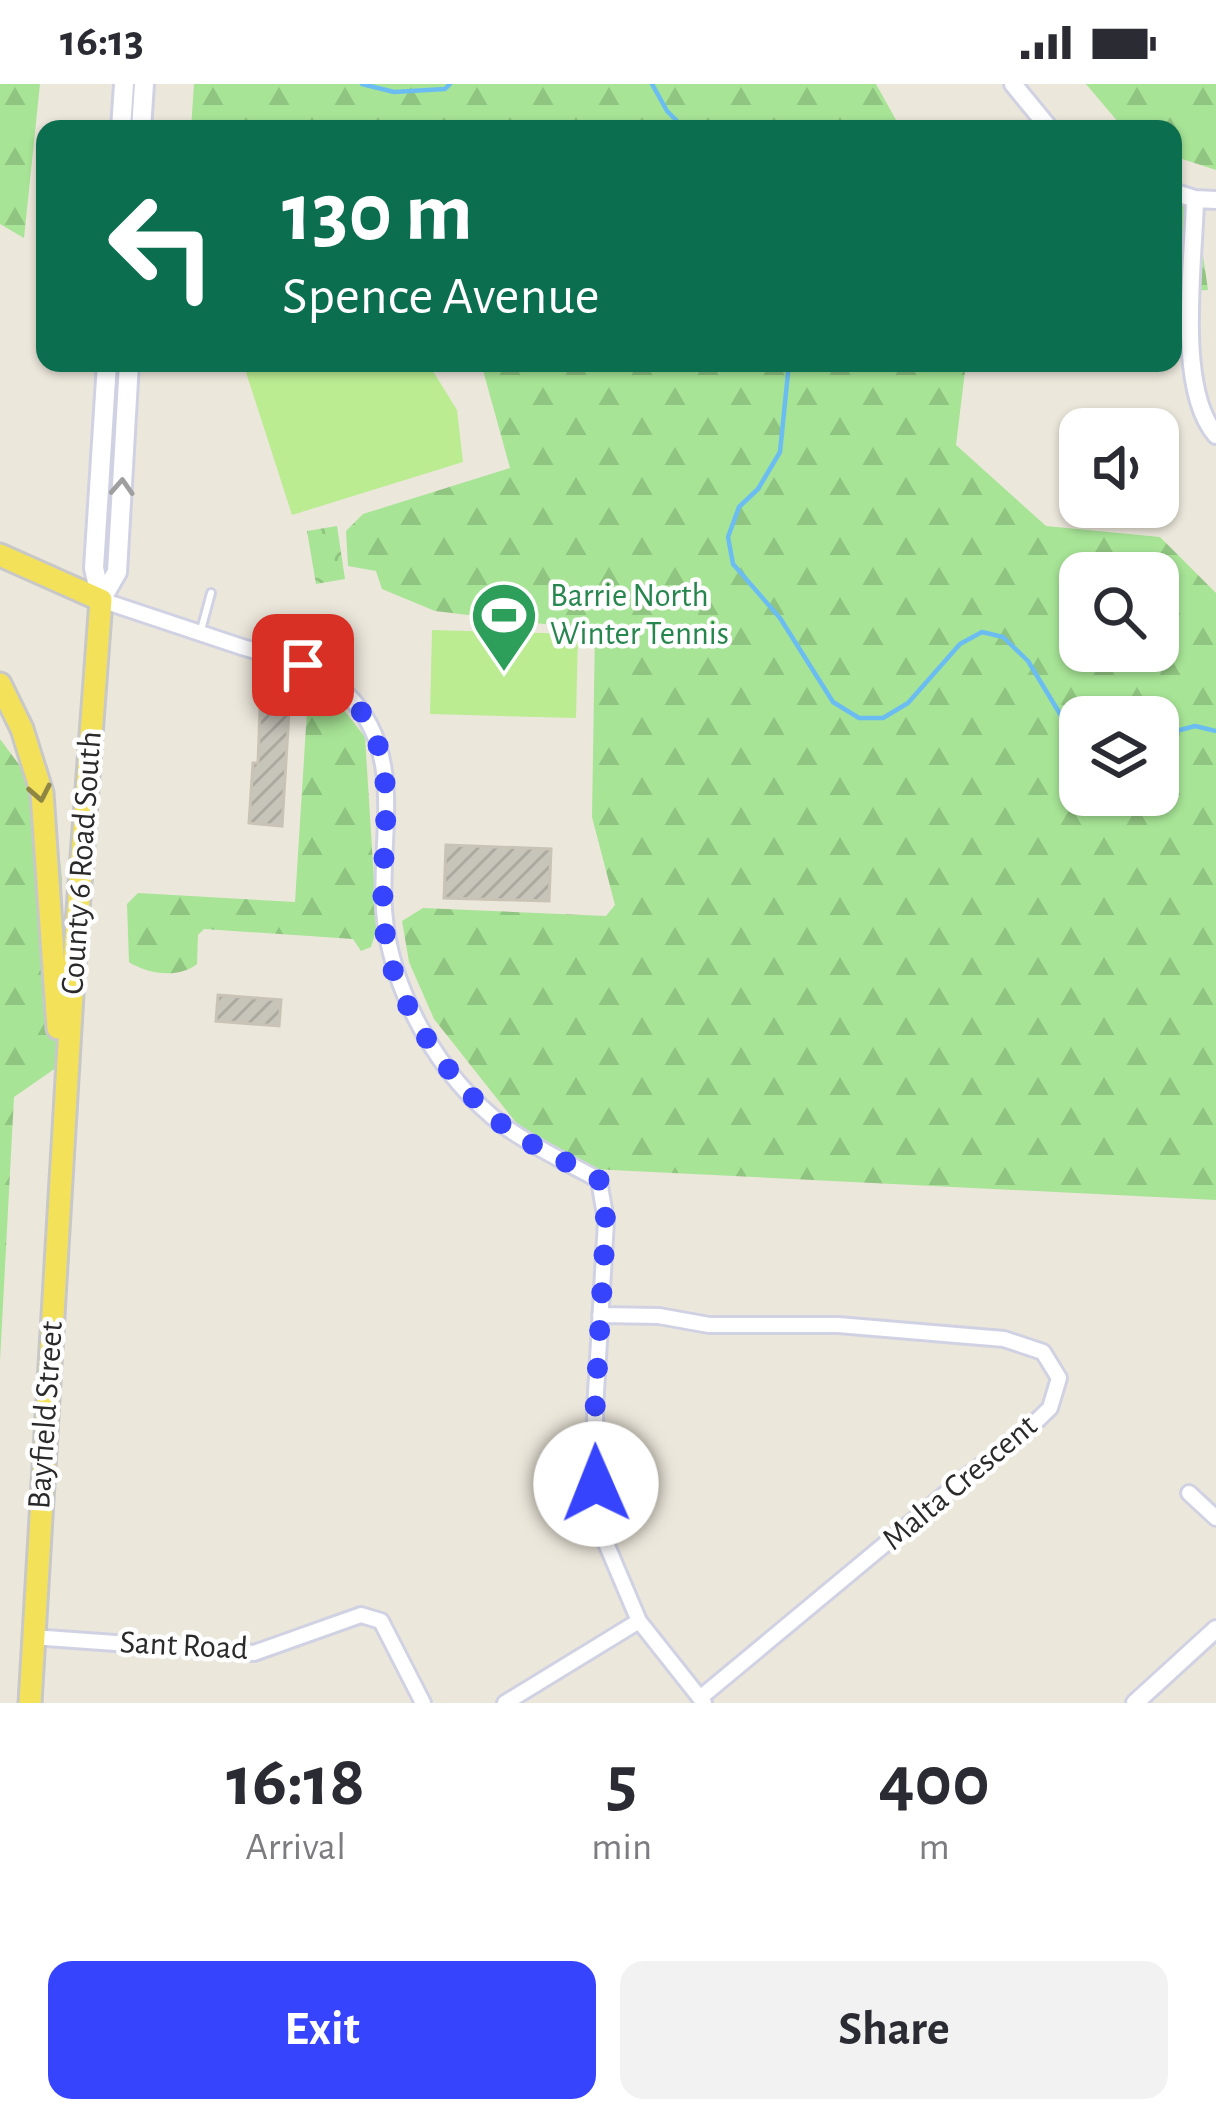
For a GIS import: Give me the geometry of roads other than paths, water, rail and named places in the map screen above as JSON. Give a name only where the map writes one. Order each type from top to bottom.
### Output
[{"type":"main road","points":[[122,120],[124,84]]},
{"type":"main road","points":[[142,120],[144,84]]},
{"type":"main road","points":[[101,599],[94,568],[105,372]]},
{"type":"main road","points":[[101,599],[117,572],[128,372]]},
{"type":"main road","points":[[0,556],[101,599]]},
{"type":"main road","name":"County 6 Road South","points":[[64,1127],[101,599]]},
{"type":"main road","points":[[0,684],[22,729],[42,793],[64,1127]]},
{"type":"main road","name":"Bayfield Street","points":[[30,1703],[64,1127]]},
{"type":"street","points":[[1013,84],[1043,120]]},
{"type":"street","points":[[1182,195],[1216,200]]},
{"type":"street","points":[[1195,199],[1195,390],[1216,435]]},
{"type":"street","points":[[101,599],[303,665],[344,691],[373,726],[386,771],[384,908],[392,967],[414,1019],[476,1103],[508,1129],[599,1180],[606,1221],[595,1410],[597,1522],[639,1621],[702,1700]]},
{"type":"street","name":"Malta Crescent","points":[[600,1315],[659,1316],[710,1325],[838,1325],[1004,1339],[1043,1352],[1059,1378],[1050,1408],[1019,1438],[702,1700]]},
{"type":"street","points":[[1189,1493],[1216,1518]]},
{"type":"street","name":"Sant Road","points":[[32,1637],[254,1653],[361,1616],[381,1621],[423,1703]]},
{"type":"street","points":[[505,1703],[639,1621]]},
{"type":"street","points":[[1135,1703],[1216,1629]]},
{"type":"lane","points":[[200,632],[211,593]]},
{"type":"waterway","points":[[362,84],[394,92],[445,89],[450,84]]},
{"type":"waterway","points":[[652,84],[676,120]]},
{"type":"waterway","points":[[788,372],[780,452],[758,489],[739,507],[728,537],[733,564],[780,618],[833,702],[859,718],[883,718],[908,703],[960,644],[982,632],[1003,637],[1028,661],[1059,712]]},
{"type":"waterway","points":[[1179,730],[1195,726],[1216,731]]},
{"type":"place","name":"Barrie North Winter Tennis","points":[[504,674]]}]
